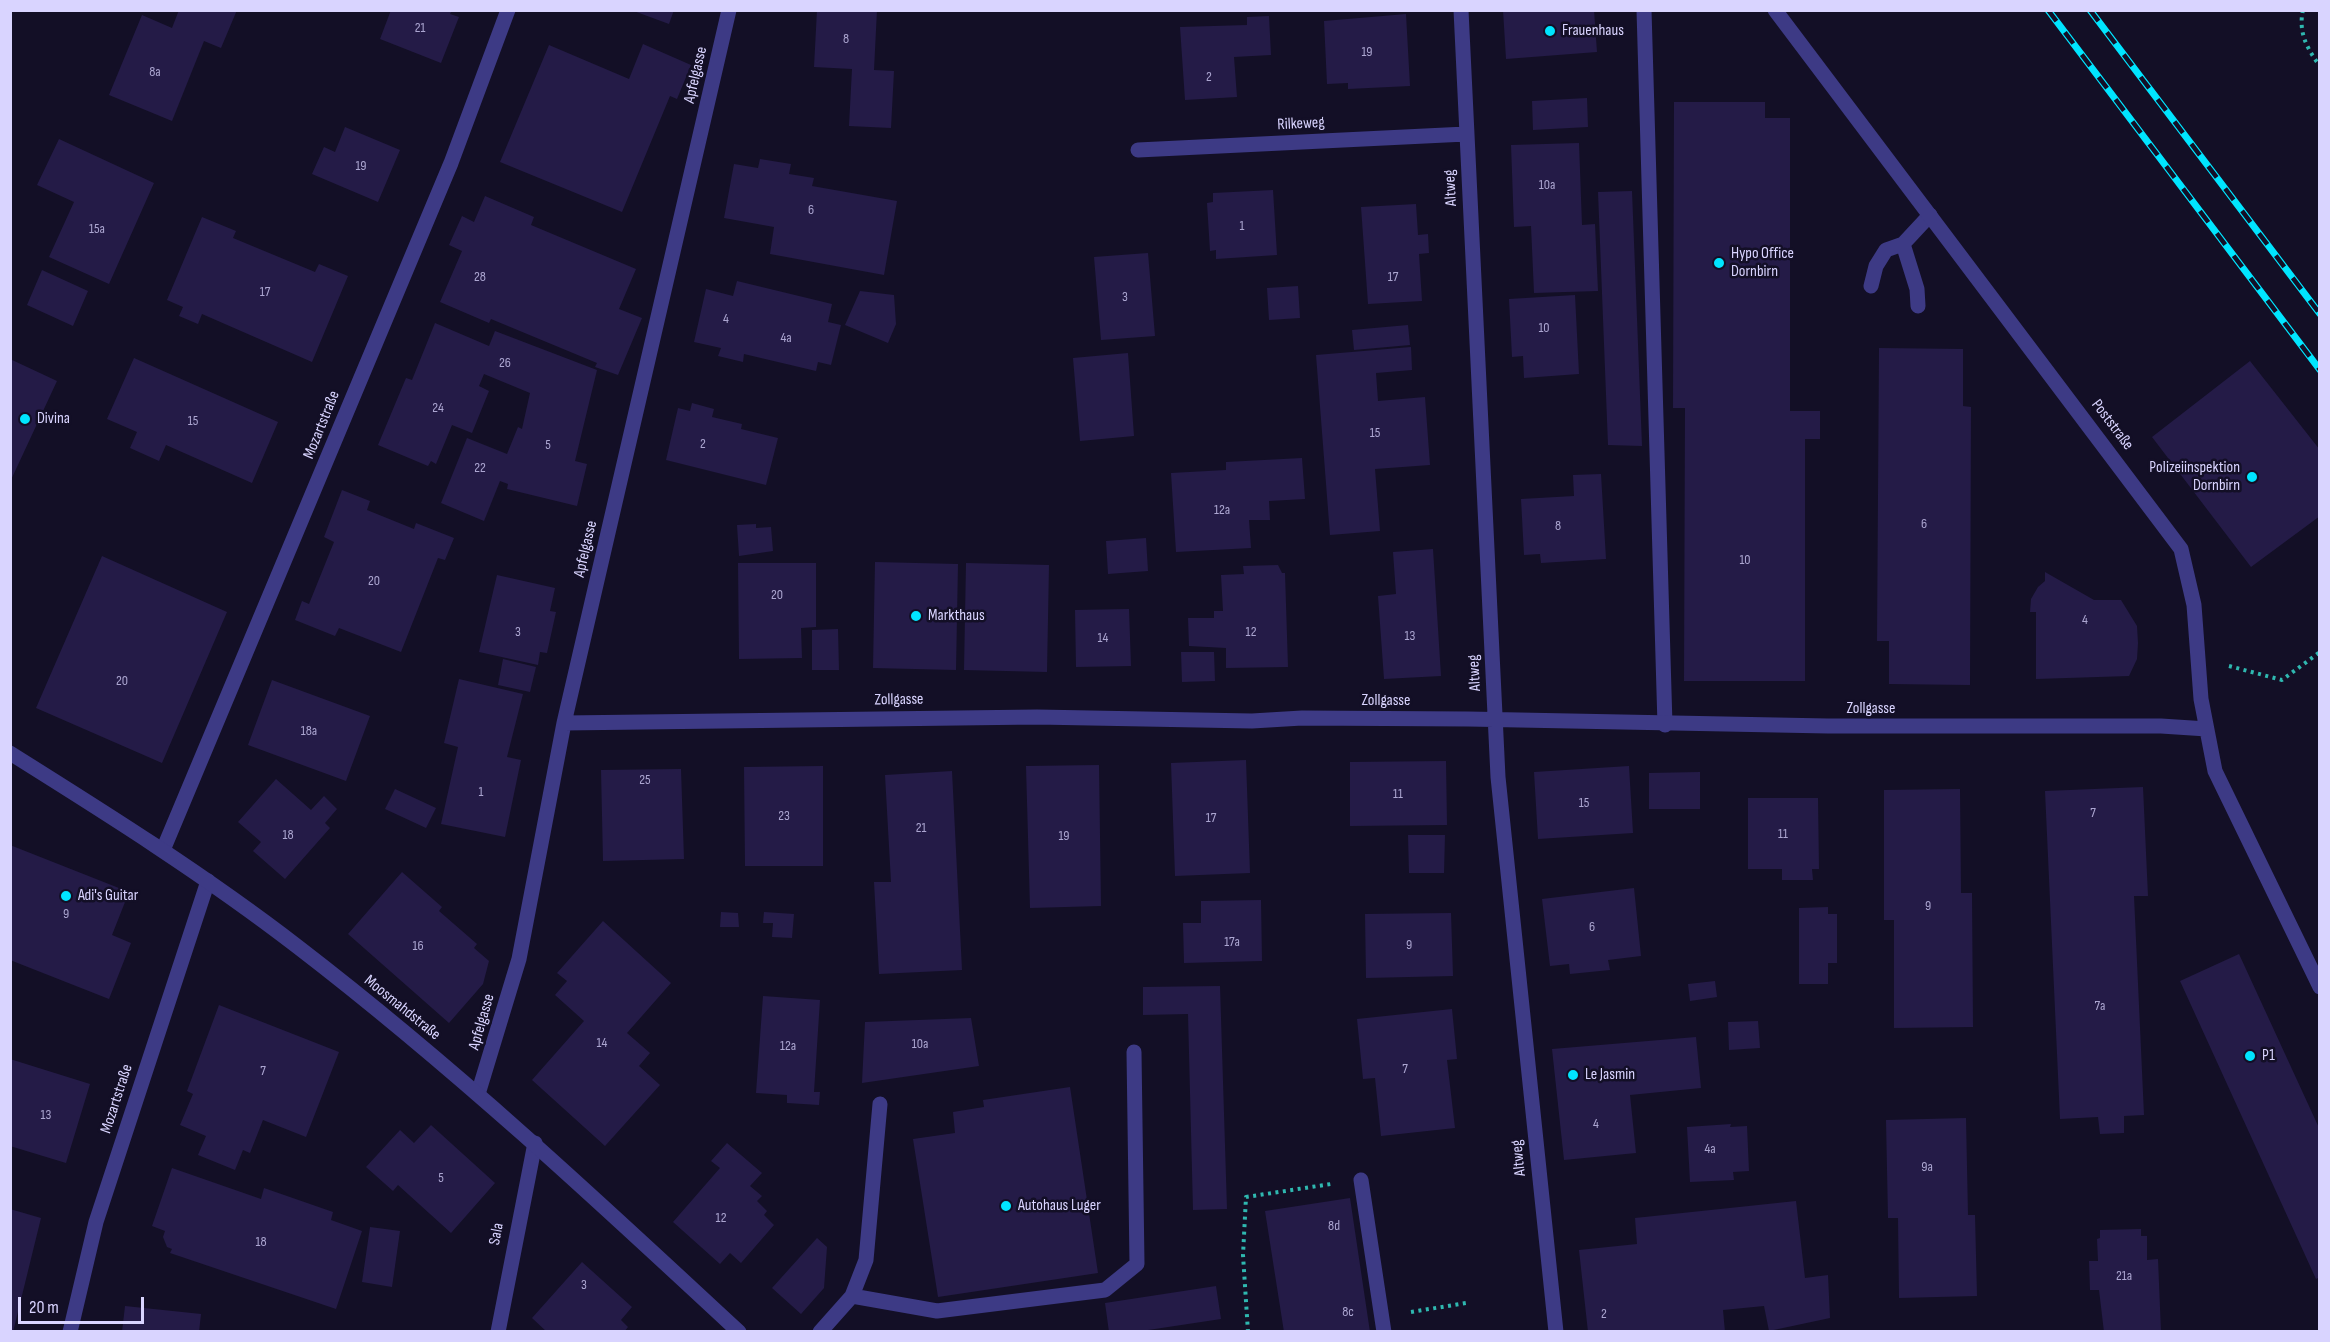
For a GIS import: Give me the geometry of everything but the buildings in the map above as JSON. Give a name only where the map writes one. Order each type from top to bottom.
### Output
[{"type":"street","name":"Mozartstraße","points":[[163,850],[451,164],[508,10]]},
{"type":"street","name":"Apfelgasse","points":[[478,1094],[519,959],[564,723],[729,10]]},
{"type":"street","name":"Altweg","points":[[1461,10],[1498,777],[1556,1332]]},
{"type":"street","points":[[1644,10],[1665,725]]},
{"type":"street","name":"Poststraße","points":[[1775,10],[2181,549],[2194,605],[2201,699],[2215,771],[2319,987]]},
{"type":"street","name":"Rilkeweg","points":[[1138,150],[1466,134]]},
{"type":"street","points":[[1871,286],[1876,266],[1886,250],[1903,244],[1930,215]]},
{"type":"street","points":[[1903,244],[1917,289],[1918,306]]},
{"type":"street","name":"Zollgasse","points":[[564,723],[1037,717],[2029,728],[2162,726],[2207,729]]},
{"type":"street","name":"Moosmahdstraße","points":[[10,753],[163,850],[300,948],[535,1143],[739,1332]]},
{"type":"street","name":"Mozartstraße","points":[[70,1332],[96,1222],[208,881]]},
{"type":"street","points":[[852,1296],[937,1311],[1105,1290],[1137,1264],[1134,1052]]},
{"type":"street","points":[[820,1332],[852,1296],[866,1260],[880,1104]]},
{"type":"street","name":"Sala","points":[[498,1332],[535,1143]]},
{"type":"street","points":[[1361,1180],[1383,1324]]},
{"type":"path","points":[[2303,10],[2301,21],[2306,47],[2319,66]]},
{"type":"path","points":[[2228,666],[2282,680],[2319,652]]},
{"type":"path","points":[[1248,1332],[1242,1255],[1246,1197],[1361,1180]]},
{"type":"path","points":[[1383,1324],[1466,1303]]},
{"type":"railway","points":[[2048,10],[2320,370]]},
{"type":"railway","points":[[2090,10],[2320,314]]},
{"type":"place","name":"Frauenhaus","points":[[1550,31]]},
{"type":"place","name":"Hypo Office Dornbirn","points":[[1719,263]]},
{"type":"place","name":"Divina","points":[[25,419]]},
{"type":"place","name":"Polizeiinspektion Dornbirn","points":[[2252,477]]},
{"type":"place","name":"Markthaus","points":[[916,616]]},
{"type":"place","name":"Adi's Guitar","points":[[66,896]]},
{"type":"place","name":"P1","points":[[2250,1056]]},
{"type":"place","name":"Le Jasmin","points":[[1573,1075]]},
{"type":"place","name":"Autohaus Luger","points":[[1006,1206]]}]
